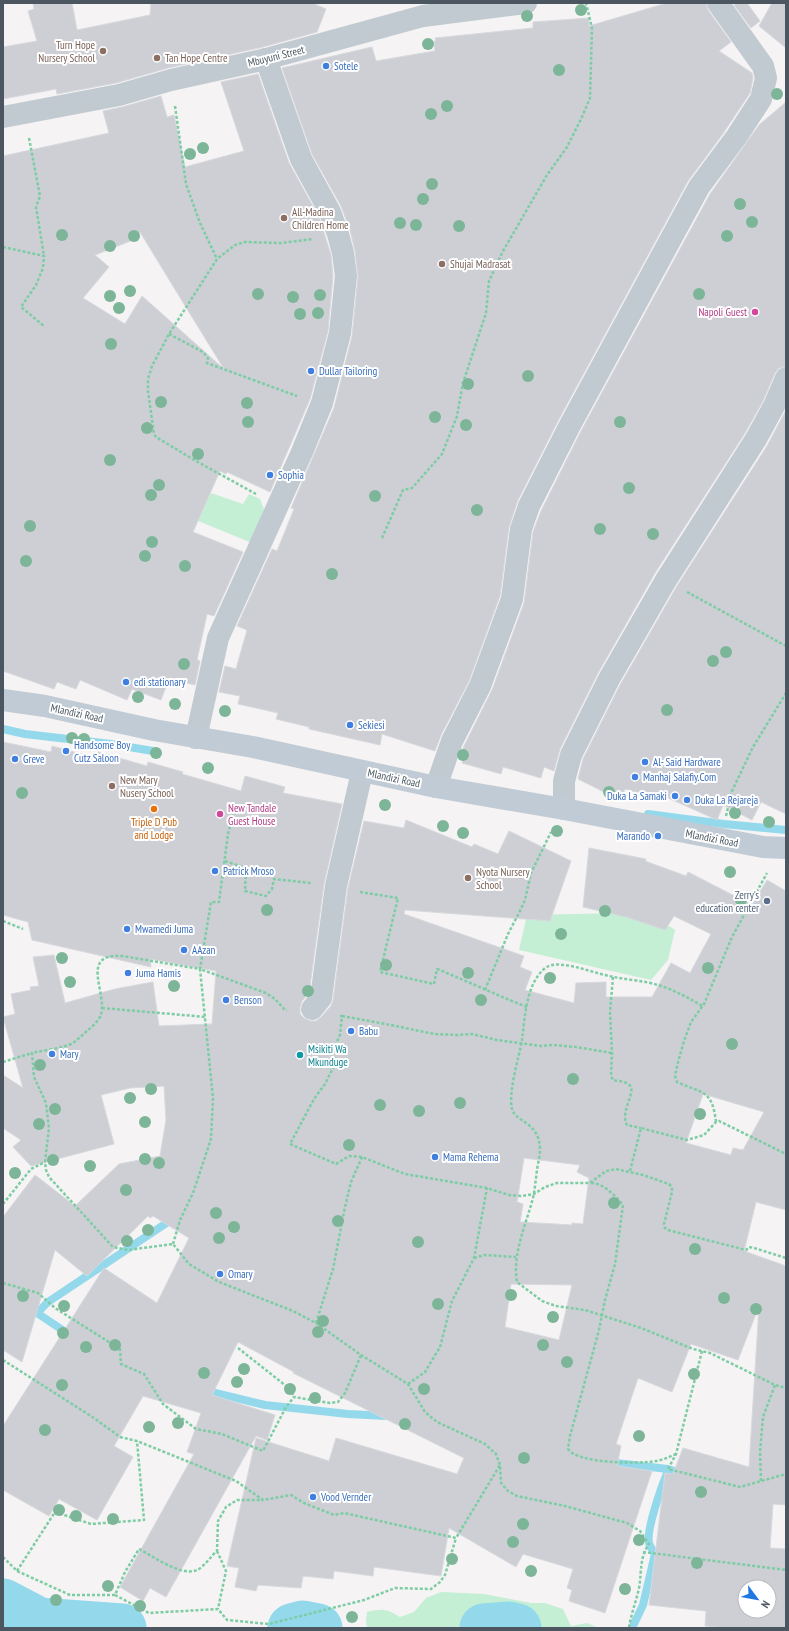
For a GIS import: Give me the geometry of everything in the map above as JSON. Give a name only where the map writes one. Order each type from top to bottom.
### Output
[{"type":"street","name":"Mbuyuni Street","points":[[3,118],[119,95],[171,80],[266,59],[424,9],[526,3]]},
{"type":"street","points":[[436,787],[452,741],[480,686],[512,600],[521,529],[529,506],[570,425],[699,187],[737,136],[761,99],[766,78],[763,66],[718,3]]},
{"type":"street","points":[[196,738],[218,638],[302,452],[322,403],[341,326],[346,276],[343,253],[338,234],[330,212],[301,159],[266,59]]},
{"type":"street","points":[[564,809],[564,781],[571,756],[609,679],[666,580],[756,439],[774,406],[786,378]]},
{"type":"street","name":"Mlandizi Road","points":[[3,700],[45,706],[196,738],[253,747],[436,787],[564,809],[721,840],[763,847],[783,848]]},
{"type":"street","points":[[312,1009],[321,998],[336,889],[362,772]]},
{"type":"path","points":[[382,538],[403,490],[412,488],[442,454],[457,416],[463,383],[486,313],[489,280],[503,251],[547,175],[567,147],[590,98],[592,28],[586,3]]},
{"type":"path","points":[[171,80],[186,184],[200,223],[217,259]]},
{"type":"path","points":[[27,113],[28,135],[40,196],[36,206],[44,256],[43,268],[36,285],[21,306],[44,326]]},
{"type":"path","points":[[277,506],[164,443],[154,434],[148,379],[152,366],[169,334],[217,259],[235,245],[245,242],[281,243],[308,240],[338,234]]},
{"type":"path","points":[[3,247],[44,256]]},
{"type":"path","points":[[169,334],[203,352],[208,358],[207,363],[282,391],[322,403]]},
{"type":"path","points":[[666,580],[786,646]]},
{"type":"path","points":[[721,840],[732,791],[753,747],[786,693]]},
{"type":"path","points":[[173,1244],[180,1220],[193,1193],[211,1139],[213,1098],[200,969],[211,902],[219,902],[228,834],[235,807]]},
{"type":"path","points":[[485,990],[505,939],[525,900],[531,873],[536,860],[564,809]]},
{"type":"path","points":[[613,977],[610,1012],[612,1053],[611,1076],[613,1080],[629,1084],[632,1088],[632,1094],[626,1109],[625,1121],[627,1125],[687,1140],[704,1136],[716,1122],[715,1109],[711,1099],[705,1093],[677,1082],[675,1076],[691,1022],[702,1006],[732,937],[783,848]]},
{"type":"path","points":[[224,861],[246,868],[245,891],[266,896],[272,889],[274,879],[357,894],[361,892],[398,898],[380,972],[434,984],[437,969],[527,1007]]},
{"type":"path","points":[[3,922],[23,929]]},
{"type":"path","points":[[3,1062],[70,1044],[77,1040],[96,1022],[100,1016],[102,1008],[97,968],[101,962],[108,957],[115,955],[200,969],[266,992],[285,1010],[312,1009],[429,1033],[457,1035],[472,1034],[497,1040],[521,1042],[541,1046],[553,1045],[576,1047],[612,1053]]},
{"type":"path","points":[[702,1006],[661,986],[613,977],[578,967],[552,964],[536,978],[527,1007],[512,1094],[512,1109],[516,1116],[533,1128],[538,1138],[540,1150],[534,1194],[516,1257],[515,1271],[517,1282],[542,1301],[556,1306],[585,1310],[602,1315],[710,1353],[775,1385],[786,1388]]},
{"type":"path","points":[[102,1008],[206,1017]]},
{"type":"path","points":[[342,1016],[340,1035],[332,1053],[336,1062],[290,1144],[336,1164],[349,1156],[362,1157],[404,1174],[486,1188],[509,1195],[521,1196],[534,1194],[546,1186],[557,1183],[597,1183],[608,1190],[623,1205],[616,1264],[570,1436],[568,1449],[572,1454],[578,1457],[618,1463],[656,1461],[676,1454]]},
{"type":"path","points":[[32,1053],[34,1076],[46,1103],[49,1128],[46,1170],[49,1177],[113,1247],[128,1250],[173,1244]]},
{"type":"path","points":[[716,1122],[719,1121],[726,1124],[786,1154]]},
{"type":"path","points":[[630,1171],[641,1128]]},
{"type":"path","points":[[316,1323],[333,1269],[351,1182],[362,1157]]},
{"type":"path","points":[[3,1204],[31,1169],[46,1162]]},
{"type":"path","points":[[590,1183],[606,1171],[616,1169],[630,1171],[654,1179],[672,1187],[664,1224],[665,1228],[668,1230],[746,1250],[749,1247],[754,1248],[786,1258]]},
{"type":"path","points":[[408,1384],[425,1372],[440,1347],[452,1301],[474,1258],[486,1188]]},
{"type":"path","points":[[173,1244],[189,1264],[219,1282],[293,1311],[316,1323],[362,1355],[408,1384],[428,1415],[436,1422],[485,1444],[496,1454],[500,1465],[502,1483],[508,1491],[517,1496],[627,1523],[640,1531],[649,1544],[643,1552],[639,1588],[629,1628]]},
{"type":"path","points":[[474,1258],[484,1255],[516,1257]]},
{"type":"path","points":[[3,1282],[38,1293],[55,1308],[120,1349],[121,1364],[144,1374],[163,1404],[196,1429],[222,1434],[263,1451],[286,1406],[294,1397]]},
{"type":"path","points":[[238,1348],[290,1389],[294,1397]]},
{"type":"path","points":[[702,1351],[676,1454],[668,1469],[740,1487],[786,1474]]},
{"type":"path","points":[[294,1397],[330,1403],[338,1402],[346,1393],[362,1355]]},
{"type":"path","points":[[3,1360],[57,1396],[94,1418],[120,1437],[137,1441],[236,1481],[263,1500]]},
{"type":"path","points":[[761,1481],[760,1452],[763,1417],[775,1385]]},
{"type":"path","points":[[17,1571],[55,1512],[91,1524],[144,1520],[137,1441]]},
{"type":"path","points":[[218,1609],[227,1620],[269,1624],[364,1600],[395,1588],[431,1589],[440,1582],[445,1575],[456,1538],[500,1465]]},
{"type":"path","points":[[218,1609],[226,1571],[218,1551],[218,1521],[226,1508],[237,1500],[263,1500],[290,1495],[304,1503],[334,1514],[344,1513],[456,1538]]},
{"type":"path","points":[[115,1595],[125,1572],[139,1549],[179,1570],[189,1572],[198,1570],[218,1551]]},
{"type":"path","points":[[643,1552],[786,1570]]},
{"type":"path","points":[[3,1557],[17,1571],[70,1595],[115,1595],[149,1613],[218,1609]]},
{"type":"green space","points":[[211,493],[243,504],[249,494],[260,499],[264,509],[252,543],[196,520]]},
{"type":"green space","points":[[650,913],[675,930],[668,960],[651,980],[519,950],[527,915]]},
{"type":"green space","points":[[441,1592],[484,1594],[531,1603],[545,1603],[563,1609],[571,1626],[587,1623],[599,1628],[367,1628],[367,1612],[385,1610],[400,1617],[414,1612],[426,1598]]},
{"type":"building","points":[[33,3],[72,3],[77,30],[150,15],[151,3],[312,3],[326,9],[317,32],[263,47],[168,68],[116,83],[57,94],[56,89],[3,99],[3,47],[37,41],[28,11],[34,9]]},
{"type":"building","points":[[667,3],[706,3],[708,10],[731,42],[719,51],[752,73],[753,78],[750,93],[722,135],[688,181],[559,419],[518,500],[509,527],[500,596],[469,681],[441,735],[435,751],[382,734],[380,745],[309,729],[309,727],[276,719],[278,713],[238,704],[240,696],[219,692],[225,666],[236,669],[247,630],[237,626],[272,549],[277,551],[294,509],[291,508],[334,408],[352,336],[358,277],[355,251],[350,230],[341,206],[312,154],[282,68],[372,47],[376,61],[435,51],[435,38],[533,28],[533,22],[589,18],[589,26]]},
{"type":"building","points":[[737,3],[747,3],[760,21],[751,28],[734,5]]},
{"type":"building","points":[[772,3],[786,3],[786,48],[759,26]]},
{"type":"building","points":[[258,74],[289,163],[319,217],[331,255],[333,276],[328,331],[310,399],[270,492],[227,472],[226,474],[220,471],[193,532],[243,552],[214,616],[207,614],[197,660],[200,661],[195,685],[169,679],[161,700],[132,689],[127,700],[80,680],[76,689],[57,682],[54,689],[3,671],[3,156],[109,133],[103,111],[161,96],[167,117],[174,115],[185,167],[244,151],[221,82]],"holes":[[[140,232],[224,369],[142,296],[125,324],[83,298],[109,267],[95,255],[133,240]]]},
{"type":"building","points":[[786,102],[786,366],[779,368],[775,373],[763,401],[745,433],[655,573],[598,673],[560,749],[554,771],[544,767],[541,778],[503,767],[501,774],[462,763],[463,760],[459,758],[492,690],[524,603],[533,532],[541,511],[581,431],[710,194],[759,125]]},
{"type":"building","points":[[786,410],[786,814],[761,802],[752,820],[723,805],[717,820],[666,797],[665,800],[625,789],[620,800],[578,779],[583,759],[620,685],[677,586],[767,446]]},
{"type":"building","points":[[3,742],[51,752],[52,746],[96,758],[98,752],[147,766],[148,762],[183,772],[182,774],[241,791],[245,776],[285,787],[283,793],[342,804],[324,884],[309,993],[302,1001],[300,1007],[300,1014],[310,1021],[316,1021],[321,1017],[331,1006],[333,1000],[348,888],[364,821],[404,828],[406,820],[472,847],[474,844],[498,854],[509,831],[571,861],[550,921],[405,910],[404,914],[524,956],[520,967],[532,972],[525,990],[574,1003],[576,983],[606,982],[606,997],[652,997],[671,963],[690,973],[711,934],[674,916],[665,930],[626,917],[583,907],[589,848],[646,859],[645,861],[686,876],[688,872],[752,905],[767,880],[786,891],[786,1210],[756,1202],[744,1251],[786,1266],[786,1505],[773,1504],[770,1548],[786,1549],[786,1628],[723,1628],[705,1626],[706,1611],[649,1605],[665,1473],[673,1474],[683,1448],[749,1467],[759,1306],[738,1360],[691,1344],[672,1392],[638,1378],[616,1444],[621,1446],[617,1466],[652,1471],[605,1613],[569,1601],[572,1590],[567,1588],[573,1569],[523,1554],[516,1567],[449,1528],[441,1576],[374,1567],[373,1576],[334,1571],[333,1579],[303,1576],[301,1588],[258,1585],[256,1591],[235,1587],[239,1568],[227,1566],[256,1438],[329,1461],[336,1438],[457,1474],[464,1458],[293,1373],[294,1372],[238,1342],[212,1395],[275,1415],[267,1440],[256,1436],[166,1597],[150,1588],[143,1601],[120,1587],[194,1454],[187,1452],[201,1413],[143,1396],[114,1446],[133,1457],[97,1520],[59,1499],[49,1516],[3,1490],[3,1426],[104,1268],[157,1303],[189,1238],[153,1216],[150,1218],[148,1216],[87,1276],[55,1250],[22,1362],[3,1350],[3,1217],[35,1175],[75,1206],[119,1164],[160,1156],[166,1120],[164,1086],[130,1088],[101,1095],[114,1144],[31,1166],[13,1147],[21,1140],[3,1128],[3,1075],[23,1088],[3,1017],[15,1014],[11,994],[31,990],[30,987],[39,986],[33,957],[54,955],[65,1003],[115,989],[153,982],[159,1026],[212,1024],[216,971],[150,959],[151,967],[32,940],[28,922],[3,915]],"holes":[[[703,1094],[764,1112],[743,1150],[733,1148],[731,1155],[686,1143]],[[524,1158],[580,1165],[577,1172],[589,1178],[583,1224],[572,1223],[572,1225],[520,1222],[523,1204],[517,1202]],[[511,1284],[572,1285],[559,1340],[505,1327]]]},
{"type":"waterway","points":[[3,729],[25,734],[111,744],[153,751]]},
{"type":"waterway","points":[[648,814],[786,830]]},
{"type":"waterway","points":[[32,1310],[37,1313],[48,1302],[174,1218]]},
{"type":"waterway","points":[[37,1313],[73,1337]]},
{"type":"waterway","points":[[203,1390],[265,1405],[348,1414],[387,1416]]},
{"type":"waterway","points":[[607,1462],[668,1469],[684,1474]]},
{"type":"waterway","points":[[632,1628],[643,1605],[655,1554],[649,1543],[650,1528],[668,1471]]},
{"type":"waterway","points":[[3,1603],[39,1622],[122,1628]]},
{"type":"waterway","points":[[292,1628],[303,1625],[318,1628]]},
{"type":"waterway","points":[[484,1628],[509,1626],[517,1628]]},
{"type":"place","name":"Turn Hope Nursery School","points":[[103,51]]},
{"type":"place","name":"Tan Hope Centre","points":[[157,58]]},
{"type":"place","name":"Sotele","points":[[326,66]]},
{"type":"place","name":"All-Madina Children Home","points":[[284,218]]},
{"type":"place","name":"Shujai Madrasat","points":[[442,264]]},
{"type":"place","name":"Napoli Guest","points":[[755,312]]},
{"type":"place","name":"Dullar Tailoring","points":[[311,371]]},
{"type":"place","name":"Sophia","points":[[270,475]]},
{"type":"place","name":"edi stationary","points":[[126,682]]},
{"type":"place","name":"Sekiesi","points":[[350,725]]},
{"type":"place","name":"Handsome Boy Cutz Saloon","points":[[66,751]]},
{"type":"place","name":"Greve","points":[[15,759]]},
{"type":"place","name":"Al- Said Hardware","points":[[645,762]]},
{"type":"place","name":"Manhaj Salafiy.Com","points":[[635,777]]},
{"type":"place","name":"New Mary Nusery School","points":[[112,786]]},
{"type":"place","name":"Duka La Samaki","points":[[675,796]]},
{"type":"place","name":"Duka La Rejareja","points":[[687,800]]},
{"type":"place","name":"Triple D Pub and Lodge","points":[[154,809]]},
{"type":"place","name":"New Tandale Guest House","points":[[220,814]]},
{"type":"place","name":"Marando","points":[[658,836]]},
{"type":"place","name":"Patrick Mroso","points":[[215,871]]},
{"type":"place","name":"Nyota Nursery School","points":[[468,878]]},
{"type":"place","name":"Zerry's education center","points":[[767,901]]},
{"type":"place","name":"Mwamedi Juma","points":[[127,929]]},
{"type":"place","name":"AAzan","points":[[184,950]]},
{"type":"place","name":"Juma Hamis","points":[[128,973]]},
{"type":"place","name":"Benson","points":[[226,1000]]},
{"type":"place","name":"Babu","points":[[351,1031]]},
{"type":"place","name":"Mary","points":[[52,1054]]},
{"type":"place","name":"Msikiti Wa Mkunduge","points":[[300,1055]]},
{"type":"place","name":"Mama Rehema","points":[[435,1157]]},
{"type":"place","name":"Omary","points":[[220,1274]]},
{"type":"place","name":"Vood Vernder","points":[[313,1497]]}]
